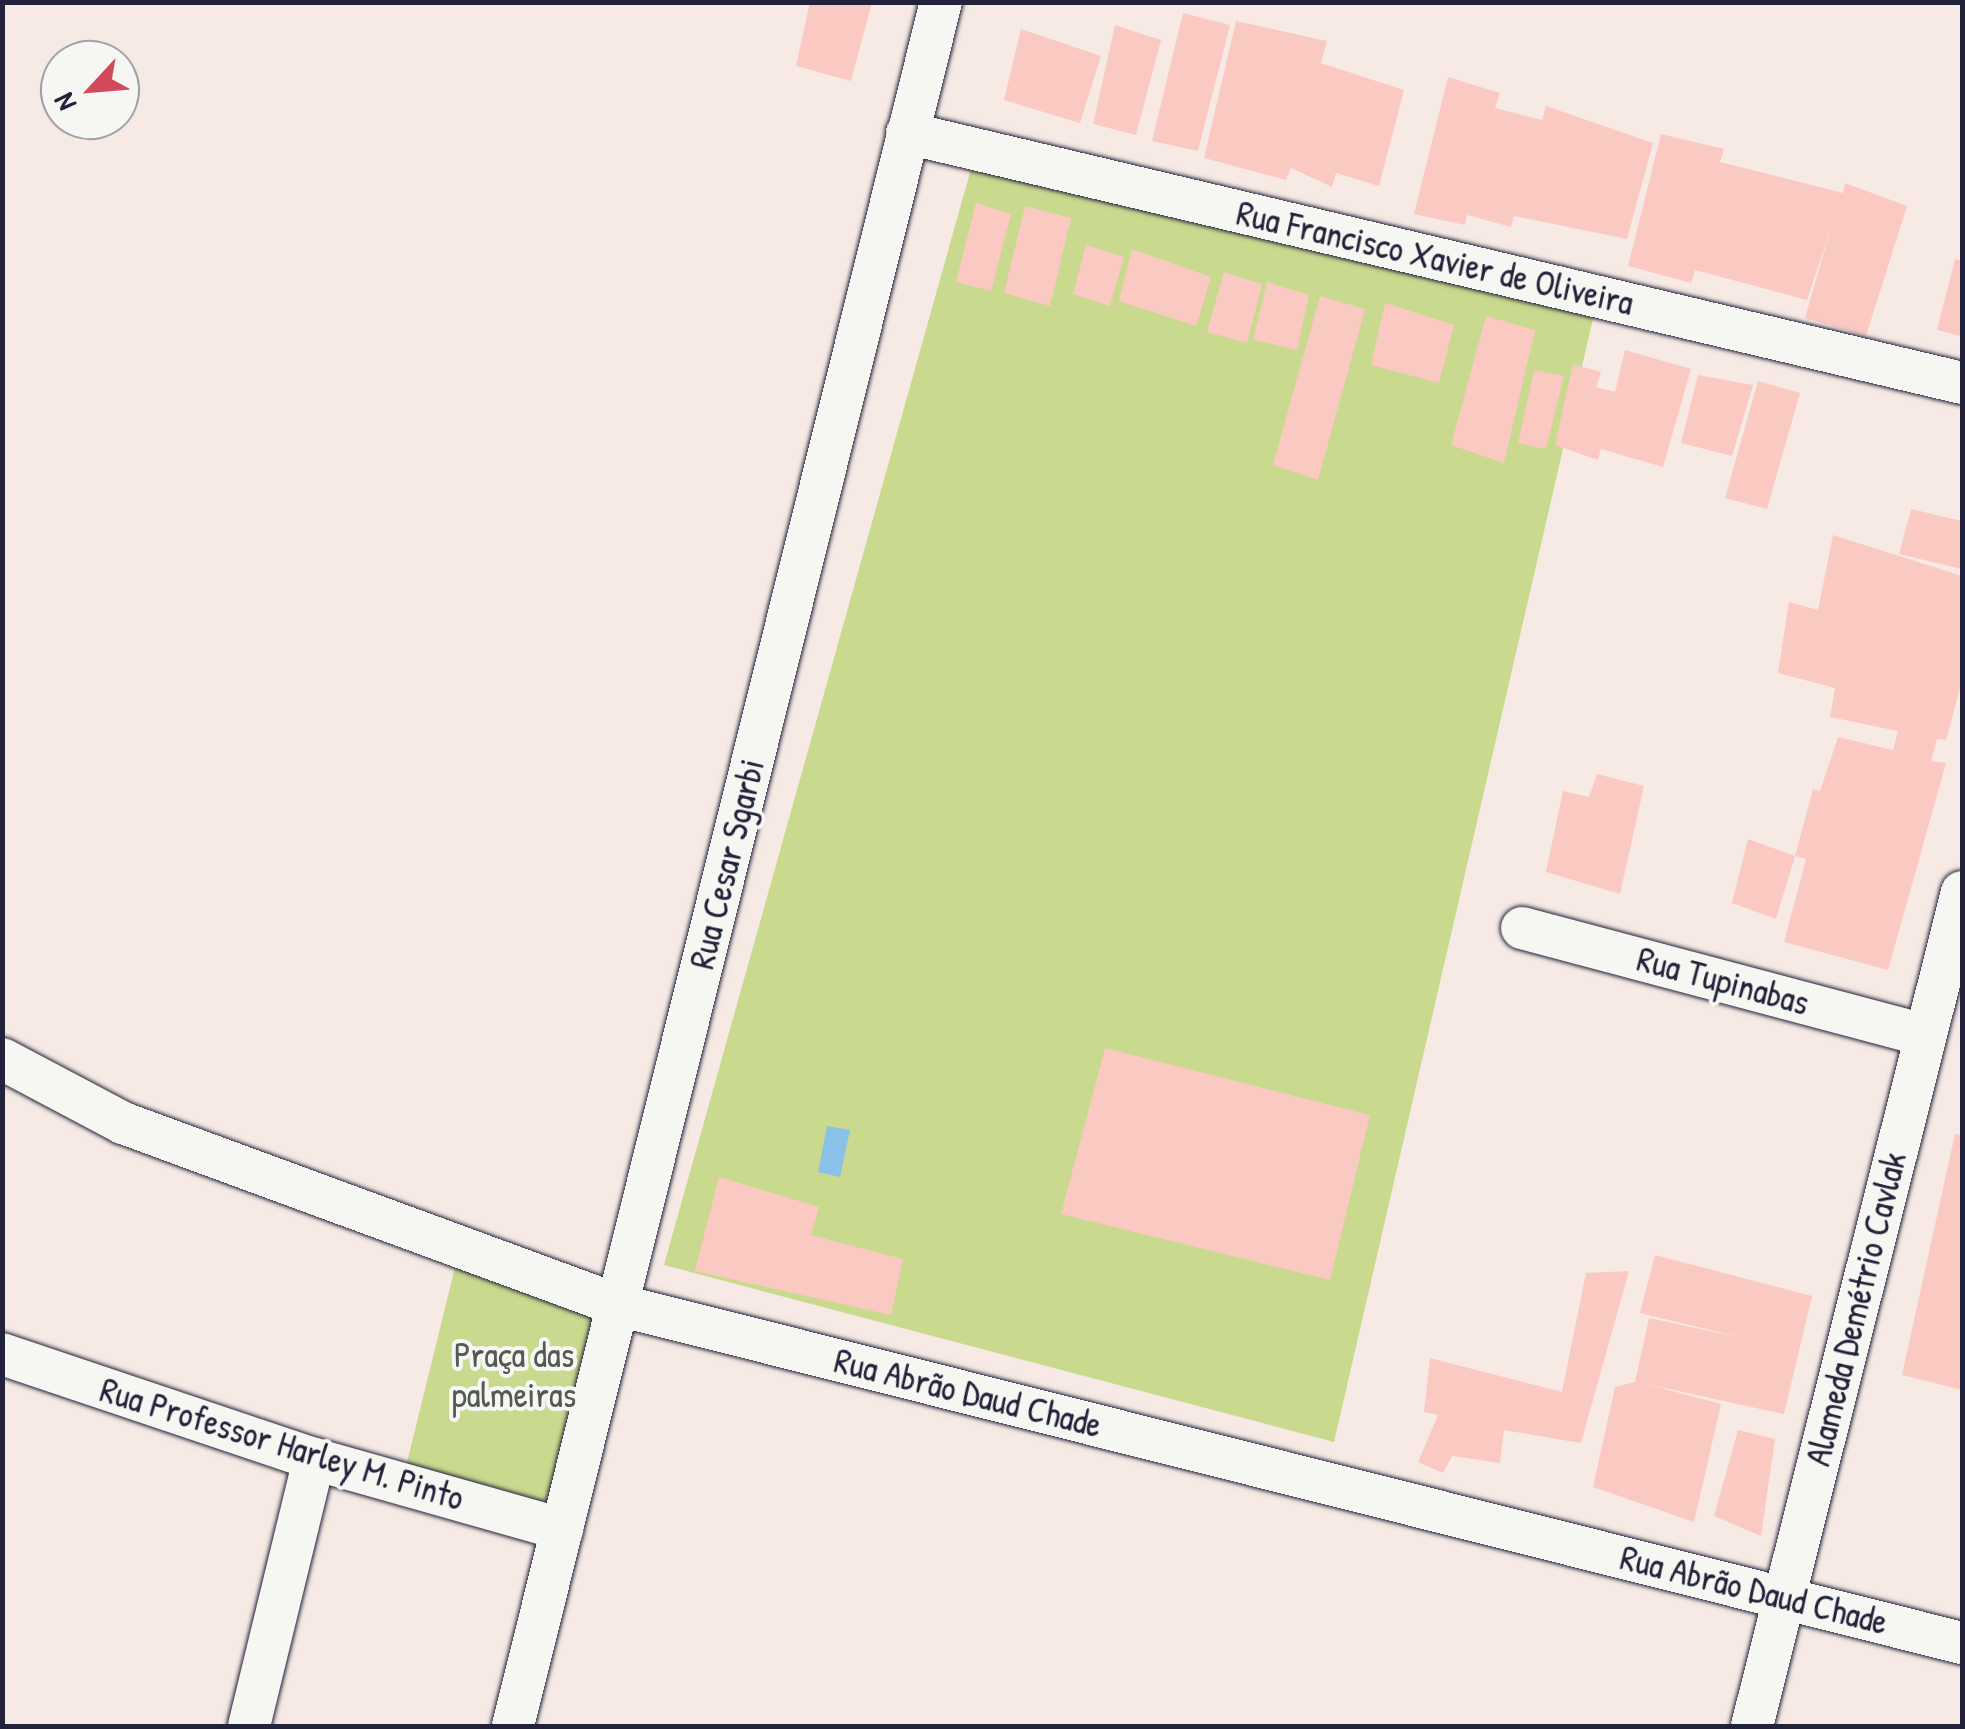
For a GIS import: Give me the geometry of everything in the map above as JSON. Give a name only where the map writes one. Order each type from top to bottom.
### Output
[{"type":"street","name":"Rua Cesar Sgarbi","points":[[514,1726],[941,2]]},
{"type":"street","name":"Rua Francisco Xavier de Oliveira","points":[[907,133],[1962,384]]},
{"type":"street","name":"Alameda Demétrio Cavlak","points":[[1752,1726],[1962,892]]},
{"type":"street","name":"Rua Tupinabas","points":[[1522,928],[1925,1035]]},
{"type":"street","name":"Rua Abrão Daud Chade","points":[[2,1059],[122,1123],[618,1305],[1962,1643]]},
{"type":"street","name":"Rua Professor Harley M. Pinto","points":[[2,1354],[314,1458],[562,1529]]},
{"type":"street","points":[[249,1726],[314,1458]]},
{"type":"green space","points":[[976,151],[1598,297],[1334,1442],[664,1265]]},
{"type":"green space","name":"Praça das palmeiras","points":[[460,1247],[618,1305],[562,1529],[402,1483]]},
{"type":"water","points":[[827,1126],[850,1130],[840,1177],[818,1172]]},
{"type":"building","points":[[810,2],[872,2],[851,81],[796,66]]},
{"type":"building","points":[[1183,13],[1230,25],[1198,151],[1152,141]]},
{"type":"building","points":[[1236,21],[1327,41],[1321,63],[1404,90],[1379,186],[1336,173],[1332,187],[1291,168],[1286,180],[1204,158]]},
{"type":"building","points":[[1115,25],[1161,40],[1136,135],[1093,124]]},
{"type":"building","points":[[1021,29],[1101,56],[1080,123],[1004,100]]},
{"type":"building","points":[[1448,77],[1500,93],[1495,108],[1542,120],[1546,106],[1653,143],[1627,239],[1514,216],[1511,227],[1467,215],[1465,225],[1414,214]]},
{"type":"building","points":[[1661,134],[1724,149],[1720,162],[1843,193],[1845,183],[1907,206],[1866,336],[1805,318],[1830,231],[1807,300],[1695,270],[1691,283],[1628,266]]},
{"type":"building","points":[[976,203],[1011,214],[991,291],[956,282]]},
{"type":"building","points":[[1025,206],[1071,218],[1050,306],[1004,293]]},
{"type":"building","points":[[1086,245],[1124,257],[1110,306],[1073,294]]},
{"type":"building","points":[[1132,249],[1211,277],[1196,326],[1119,301]]},
{"type":"building","points":[[1955,259],[1962,261],[1962,336],[1937,330]]},
{"type":"building","points":[[1224,272],[1262,284],[1247,343],[1207,332]]},
{"type":"building","points":[[1267,282],[1309,295],[1297,350],[1253,340]]},
{"type":"building","points":[[1320,296],[1365,309],[1318,480],[1273,465]]},
{"type":"building","points":[[1385,303],[1454,325],[1439,383],[1371,365]]},
{"type":"building","points":[[1486,316],[1535,330],[1504,463],[1451,445]]},
{"type":"building","points":[[1625,350],[1691,369],[1663,467],[1601,449],[1598,460],[1555,445],[1573,364],[1601,372],[1596,387],[1615,392]]},
{"type":"building","points":[[1534,370],[1564,376],[1546,449],[1518,443]]},
{"type":"building","points":[[1698,375],[1753,385],[1732,456],[1681,443]]},
{"type":"building","points":[[1758,381],[1800,393],[1767,509],[1725,498]]},
{"type":"building","points":[[1911,509],[1962,521],[1962,569],[1899,554]]},
{"type":"building","points":[[1833,535],[1962,576],[1962,681],[1946,740],[1937,739],[1931,761],[1946,763],[1888,970],[1784,942],[1806,859],[1795,856],[1813,789],[1820,791],[1838,737],[1893,750],[1898,731],[1830,717],[1835,688],[1778,673],[1789,602],[1818,610]]},
{"type":"building","points":[[1597,774],[1644,786],[1620,894],[1546,872],[1563,791],[1589,797]]},
{"type":"building","points":[[1748,839],[1795,856],[1776,919],[1732,903]]},
{"type":"building","points":[[1105,1048],[1370,1115],[1330,1280],[1061,1214]]},
{"type":"building","points":[[1955,1134],[1962,1136],[1962,1390],[1902,1375]]},
{"type":"building","points":[[719,1177],[819,1207],[811,1235],[903,1259],[891,1315],[695,1271]]},
{"type":"building","points":[[1655,1255],[1812,1296],[1784,1414],[1646,1384],[1721,1404],[1694,1522],[1593,1487],[1615,1387],[1635,1382],[1649,1318],[1743,1338],[1640,1313]]},
{"type":"building","points":[[1629,1271],[1581,1443],[1504,1430],[1500,1463],[1452,1456],[1443,1473],[1418,1462],[1438,1415],[1424,1412],[1430,1358],[1562,1392],[1586,1273]]},
{"type":"building","points":[[1738,1430],[1775,1439],[1761,1536],[1714,1516]]}]
